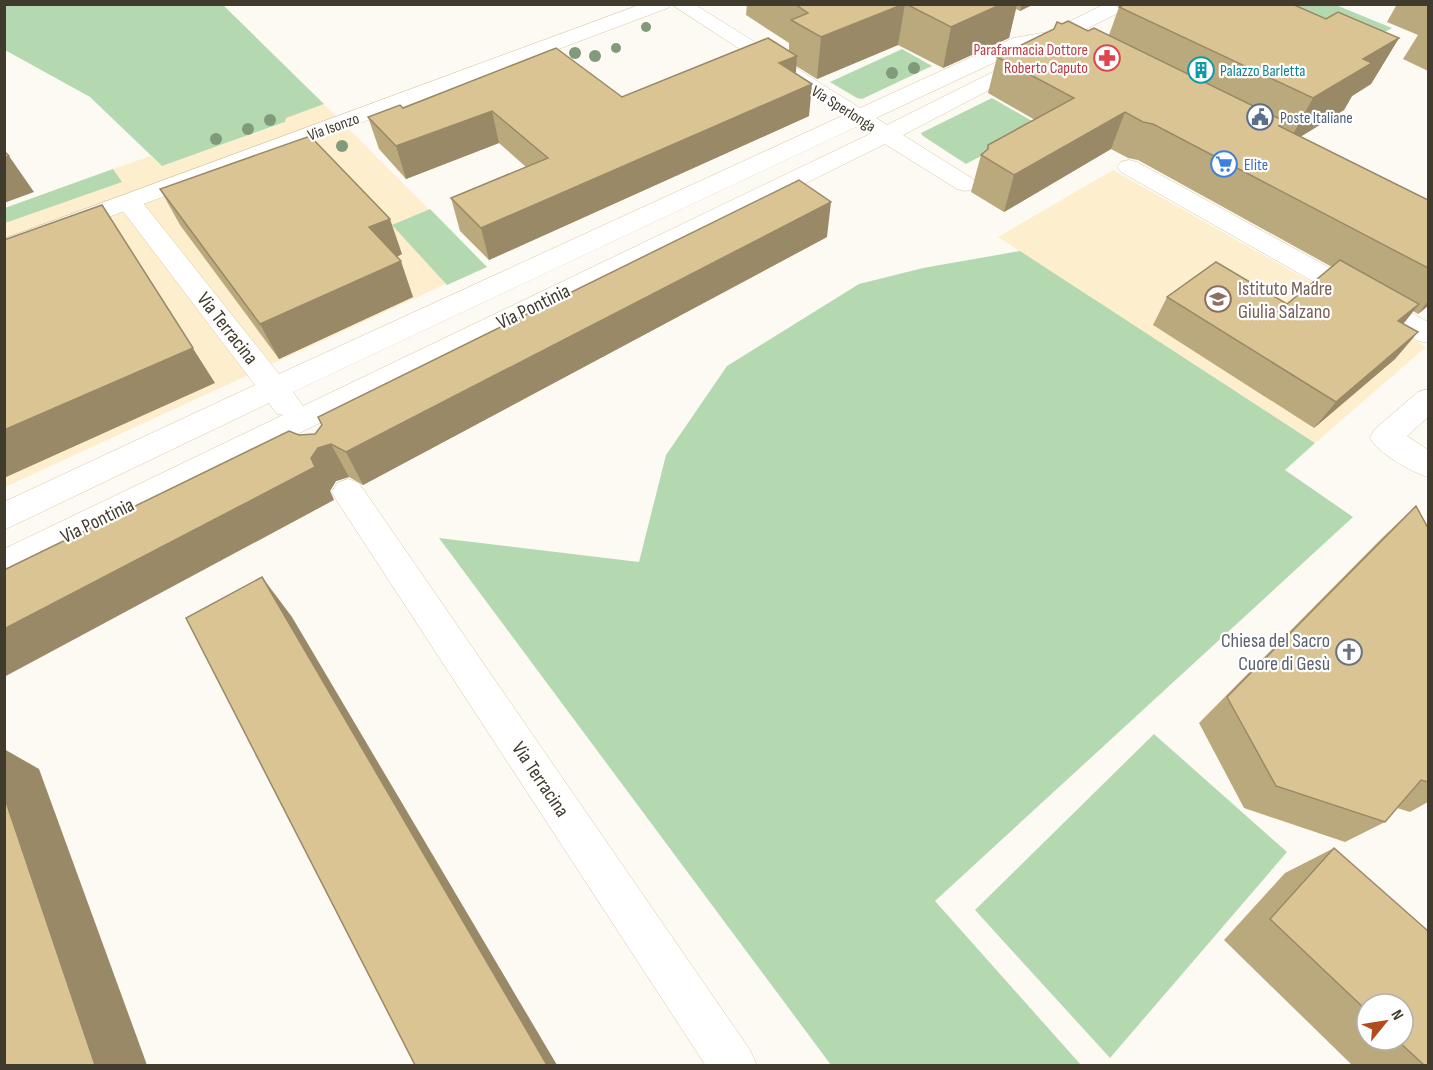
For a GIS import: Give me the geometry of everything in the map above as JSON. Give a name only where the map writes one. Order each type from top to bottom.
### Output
[{"type":"street","name":"Via Isonzo","points":[[4,248],[661,4]]},
{"type":"street","name":"Via Sperlonga","points":[[680,4],[965,184]]},
{"type":"street","name":"Via Pontinia","points":[[4,565],[304,430],[1044,54],[1121,4]]},
{"type":"street","points":[[1015,19],[1064,43]]},
{"type":"street","name":"Via Pontinia","points":[[4,517],[275,388],[1020,42],[1064,43]]},
{"type":"street","points":[[1129,167],[1428,334]]},
{"type":"street","name":"Via Terracina","points":[[129,202],[275,388],[304,430]]},
{"type":"street","points":[[1428,400],[1385,438],[1428,465]]},
{"type":"street","name":"Via Terracina","points":[[348,492],[734,1065]]},
{"type":"shaded area","points":[[324,104],[485,266],[5,487],[4,208],[150,156],[162,166],[284,123],[285,118]]},
{"type":"shaded area","name":"Istituto Madre Giulia Salzano","points":[[1113,170],[1426,347],[1315,443],[998,237]]},
{"type":"green space","points":[[4,5],[223,5],[324,104],[286,118],[285,122],[162,166],[90,97],[5,50]]},
{"type":"green space","points":[[1266,5],[1336,5],[1392,28],[1362,45]]},
{"type":"green space","points":[[902,49],[932,66],[862,99],[830,82]]},
{"type":"green space","points":[[992,98],[1039,125],[966,164],[921,133]]},
{"type":"green space","points":[[113,169],[122,182],[5,223],[5,208]]},
{"type":"green space","points":[[430,209],[487,267],[447,285],[392,225]]},
{"type":"green space","points":[[1020,251],[1315,443],[1285,470],[1353,517],[935,901],[1081,1065],[831,1065],[439,538],[639,562],[666,455],[727,366],[859,284],[923,268]]},
{"type":"green space","points":[[1154,734],[1287,852],[1110,1058],[975,910]]},
{"type":"building","points":[[795,4],[904,4],[821,37],[791,20],[808,13]]},
{"type":"building","points":[[906,4],[1002,4],[951,27]]},
{"type":"building","points":[[1125,4],[1292,4],[1326,19],[1338,12],[1399,38],[1363,59],[1372,63],[1313,98],[1119,7]]},
{"type":"building","points":[[1068,21],[1088,31],[1094,28],[1286,122],[1279,126],[1428,200],[1428,268],[1153,124],[1143,122],[1125,112],[1014,175],[981,155],[988,149],[988,145],[1074,98],[997,57],[1054,29],[1057,22],[1062,24]]},
{"type":"building","points":[[768,38],[797,56],[779,63],[812,84],[481,228],[451,198],[548,158],[492,111],[396,146],[368,117],[400,105],[403,108],[556,48],[622,97]]},
{"type":"building","points":[[310,136],[390,219],[369,227],[401,261],[260,324],[160,189]]},
{"type":"building","points":[[799,180],[831,202],[346,452],[331,444],[318,448],[311,458],[315,467],[4,629],[4,570],[289,431],[299,435],[315,434],[322,425],[318,417]]},
{"type":"building","points":[[102,205],[193,348],[4,430],[4,240]]},
{"type":"building","points":[[1340,260],[1419,304],[1398,321],[1418,332],[1336,402],[1167,297],[1216,262],[1287,304]]},
{"type":"building","name":"Chiesa del Sacro Cuore di Gesù","points":[[1416,506],[1428,528],[1428,782],[1421,780],[1385,822],[1276,786],[1227,697]]},
{"type":"building","points":[[262,577],[547,1065],[415,1065],[186,618]]},
{"type":"building","points":[[4,796],[95,1065],[4,1065]]},
{"type":"building","points":[[1334,848],[1428,931],[1428,1065],[1424,1065],[1410,1052],[1415,1052],[1415,992],[1355,992],[1355,1000],[1270,919]]},
{"type":"place","name":"Parafarmacia Dottore Roberto Caputo","points":[[1107,58]]},
{"type":"place","name":"Palazzo Barletta","points":[[1201,70]]},
{"type":"place","name":"Poste Italiane","points":[[1260,117]]},
{"type":"place","name":"Elite","points":[[1224,164]]},
{"type":"place","name":"Istituto Madre Giulia Salzano","points":[[1218,299]]},
{"type":"place","name":"Chiesa del Sacro Cuore di Gesù","points":[[1349,652]]}]
